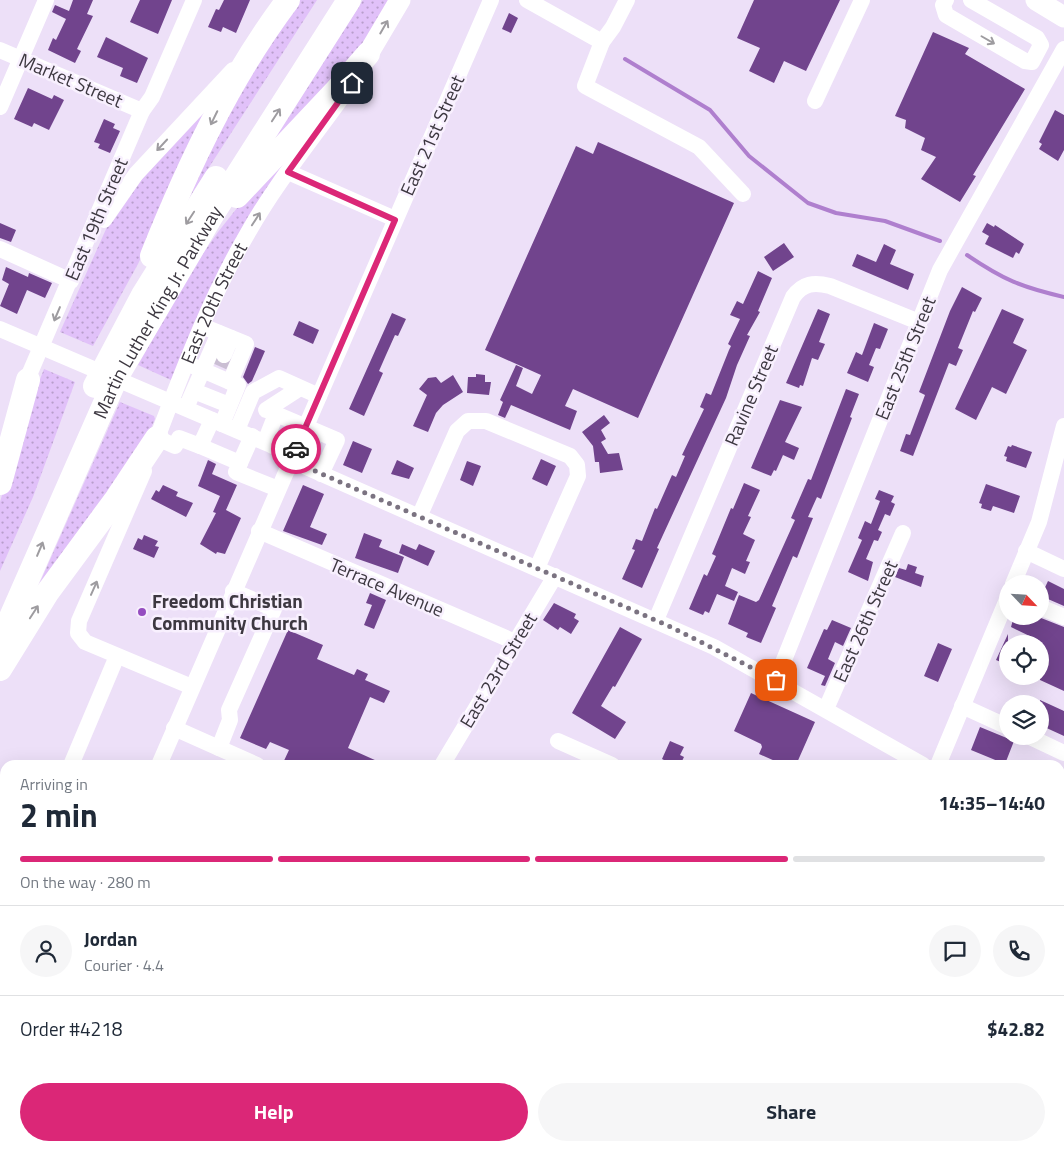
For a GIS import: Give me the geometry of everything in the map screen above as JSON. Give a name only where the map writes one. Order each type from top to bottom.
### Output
[{"type":"highway","points":[[132,333],[161,235],[211,124],[265,31],[288,0]]},
{"type":"highway","name":"Martin Luther King Jr. Parkway","points":[[0,601],[182,229],[330,0]]},
{"type":"highway","name":"Martin Luther King Jr. Parkway","points":[[132,333],[212,215],[349,0]]},
{"type":"highway","points":[[212,215],[229,205],[368,54]]},
{"type":"highway","points":[[0,483],[28,380]]},
{"type":"highway","name":"Martin Luther King Jr. Parkway","points":[[0,642],[88,419]]},
{"type":"highway","points":[[0,669],[48,592],[108,510],[157,438]]},
{"type":"main road","points":[[265,31],[284,0]]},
{"type":"main road","name":"East 20th Street","points":[[368,54],[400,0]]},
{"type":"main road","points":[[1036,0],[1064,17]]},
{"type":"street","points":[[0,107],[46,0]]},
{"type":"street","name":"East 19th Street","points":[[0,440],[71,281],[142,111],[152,97],[194,0]]},
{"type":"street","name":"East 21st Street","points":[[160,760],[491,0]]},
{"type":"street","points":[[527,0],[602,42]]},
{"type":"street","points":[[627,0],[614,27],[602,42],[585,86],[699,148],[743,194]]},
{"type":"street","points":[[815,101],[862,0]]},
{"type":"street","points":[[946,8],[1025,61],[1032,62],[1041,45],[1037,38],[972,0]]},
{"type":"street","points":[[0,249],[71,281],[104,219],[128,184],[227,76],[265,31]]},
{"type":"street","name":"Market Street","points":[[0,50],[142,111]]},
{"type":"street","name":"East 25th Street","points":[[776,680],[940,270],[1064,50]]},
{"type":"street","name":"East 20th Street","points":[[117,656],[86,642],[78,633],[79,621],[157,438],[170,401],[202,326],[242,242],[288,172],[340,99],[368,54]]},
{"type":"street","points":[[288,172],[395,220]]},
{"type":"street","name":"Ravine Street","points":[[656,620],[793,297],[798,290],[807,285],[818,283],[830,286],[919,322]]},
{"type":"street","points":[[186,408],[194,391],[246,344],[202,326]]},
{"type":"street","points":[[0,330],[237,430],[292,456],[306,467],[714,647],[776,680],[914,760]]},
{"type":"street","points":[[218,370],[225,335]]},
{"type":"street","points":[[218,370],[225,335]]},
{"type":"street","points":[[186,363],[218,370],[238,385],[229,406],[237,430],[240,463],[236,472],[278,489]]},
{"type":"street","points":[[200,446],[237,430],[272,400],[279,378],[318,396]]},
{"type":"street","points":[[194,391],[229,406]]},
{"type":"street","points":[[237,430],[253,392],[272,400],[305,426],[337,440],[322,474]]},
{"type":"street","points":[[249,402],[272,400]]},
{"type":"street","points":[[418,517],[457,431],[468,422],[486,421],[570,456],[577,465],[578,476],[537,568]]},
{"type":"street","points":[[1017,575],[1039,522],[1064,428]]},
{"type":"street","points":[[157,438],[175,446],[179,438],[240,463]]},
{"type":"street","name":"Terrace Avenue","points":[[259,531],[515,642]]},
{"type":"street","name":"East 26th Street","points":[[826,709],[903,532]]},
{"type":"street","points":[[1026,552],[1064,569]]},
{"type":"street","name":"East 23rd Street","points":[[445,760],[554,576]]},
{"type":"street","points":[[219,748],[230,720],[229,710],[274,609],[233,591]]},
{"type":"street","points":[[1049,611],[1064,617]]},
{"type":"street","points":[[940,760],[999,616]]},
{"type":"street","points":[[73,760],[117,656],[192,688]]},
{"type":"street","points":[[962,706],[999,723]]},
{"type":"street","points":[[174,728],[247,760]]},
{"type":"street","points":[[558,741],[601,760]]},
{"type":"street","points":[[1047,745],[1064,753]]},
{"type":"shaded area","points":[[295,0],[317,0],[184,206],[212,135]]},
{"type":"shaded area","points":[[363,0],[391,0],[378,27],[266,153]]},
{"type":"shaded area","points":[[218,95],[138,264],[93,346],[60,332],[111,218],[123,200]]},
{"type":"shaded area","points":[[302,136],[171,380],[138,365],[195,265],[218,232],[245,198]]},
{"type":"shaded area","points":[[44,369],[75,382],[33,497],[0,571],[0,502],[22,426]]},
{"type":"shaded area","points":[[120,402],[154,416],[155,419],[144,444],[29,607]]},
{"type":"building","points":[[73,0],[93,0],[87,14],[93,16],[77,49],[81,51],[75,63],[48,50],[53,38],[56,40],[66,19],[52,12],[55,5],[69,11]]},
{"type":"building","points":[[140,0],[172,0],[158,34],[130,22]]},
{"type":"building","points":[[224,0],[250,0],[236,33],[223,27],[221,32],[208,27],[216,9],[219,10]]},
{"type":"building","points":[[754,0],[840,0],[806,71],[784,61],[774,83],[749,71],[760,48],[737,38]]},
{"type":"building","points":[[509,13],[518,18],[511,33],[502,29]]},
{"type":"building","points":[[933,32],[969,48],[965,54],[1025,89],[973,175],[976,176],[960,202],[921,179],[936,157],[921,150],[925,138],[905,128],[906,120],[895,116]]},
{"type":"building","points":[[106,37],[148,58],[137,83],[120,76],[123,68],[97,57]]},
{"type":"building","points":[[28,88],[52,99],[54,95],[64,100],[49,130],[34,123],[32,127],[14,119]]},
{"type":"building","points":[[1055,110],[1064,115],[1064,150],[1058,161],[1039,149],[1042,144],[1039,142]]},
{"type":"building","points":[[104,119],[115,124],[113,128],[120,131],[110,153],[98,148],[100,144],[94,142]]},
{"type":"building","points":[[598,142],[734,203],[638,418],[573,389],[565,406],[577,411],[570,430],[511,405],[505,418],[498,415],[503,402],[500,400],[516,365],[523,368],[516,386],[532,394],[541,375],[485,350],[576,146],[593,154]]},
{"type":"building","points":[[0,223],[16,230],[11,242],[0,238]]},
{"type":"building","points":[[987,223],[994,227],[995,225],[1024,244],[1019,254],[1016,252],[1013,258],[985,244],[989,236],[982,232]]},
{"type":"building","points":[[784,243],[794,257],[773,271],[764,257]]},
{"type":"building","points":[[884,244],[896,250],[890,264],[914,274],[908,290],[852,266],[857,254],[876,262]]},
{"type":"building","points":[[6,267],[28,277],[29,273],[52,283],[45,298],[27,290],[17,314],[0,306],[9,284],[2,280]]},
{"type":"building","points":[[758,271],[772,278],[758,311],[760,312],[747,335],[750,336],[737,365],[726,398],[657,548],[659,549],[642,588],[622,579],[635,550],[632,549],[636,539],[642,541],[655,508],[657,509],[672,475],[676,477],[685,456],[682,455],[704,409],[700,407],[706,393],[711,395],[731,346],[728,344],[740,319],[730,315],[737,301],[743,304]]},
{"type":"building","points":[[962,287],[982,298],[975,312],[973,311],[958,348],[963,350],[956,366],[949,363],[913,456],[900,451],[906,434],[910,435],[925,395],[919,392],[950,311]]},
{"type":"building","points":[[818,309],[830,314],[819,342],[825,344],[818,360],[812,358],[803,386],[800,385],[799,388],[786,383]]},
{"type":"building","points":[[1002,309],[1024,319],[1013,343],[1027,350],[1006,394],[992,387],[976,420],[955,409]]},
{"type":"building","points":[[392,313],[406,319],[398,336],[395,335],[379,371],[383,373],[364,416],[349,409]]},
{"type":"building","points":[[299,321],[319,330],[313,344],[293,335]]},
{"type":"building","points":[[874,323],[888,329],[880,349],[876,348],[869,365],[874,367],[868,382],[847,373],[856,352],[862,355]]},
{"type":"building","points":[[255,347],[265,351],[252,381],[248,384],[243,377]]},
{"type":"building","points":[[476,374],[485,375],[485,382],[491,382],[489,395],[467,393],[468,377],[476,377]]},
{"type":"building","points":[[453,375],[463,392],[443,405],[436,413],[428,432],[413,426],[427,395],[419,389],[428,378],[436,377],[441,383]]},
{"type":"building","points":[[846,389],[859,394],[850,417],[852,418],[821,499],[817,497],[808,517],[813,518],[797,558],[793,556],[772,606],[776,608],[761,643],[746,637],[748,633],[728,624],[739,595],[756,602],[759,600],[795,520],[791,518],[808,479],[811,480]]},
{"type":"building","points":[[780,400],[802,407],[785,442],[799,448],[794,460],[783,455],[776,471],[774,470],[771,476],[751,468]]},
{"type":"building","points":[[604,415],[610,423],[601,430],[606,439],[601,442],[608,454],[619,453],[623,470],[600,473],[599,462],[595,462],[593,446],[582,432]]},
{"type":"building","points":[[353,441],[372,449],[362,473],[343,465]]},
{"type":"building","points":[[1012,445],[1032,452],[1026,468],[1006,461],[1007,457],[1004,456],[1008,446],[1011,447]]},
{"type":"building","points":[[541,459],[556,466],[547,486],[532,479]]},
{"type":"building","points":[[208,460],[216,464],[212,474],[237,485],[226,510],[241,518],[225,554],[217,552],[216,554],[200,544],[216,513],[213,512],[220,496],[198,486]]},
{"type":"building","points":[[397,460],[414,468],[409,479],[391,474]]},
{"type":"building","points":[[467,461],[481,466],[473,486],[460,480]]},
{"type":"building","points":[[744,483],[760,490],[748,516],[751,517],[743,534],[755,540],[746,561],[750,562],[745,574],[732,568],[725,586],[738,592],[734,601],[717,594],[709,613],[705,611],[703,615],[689,609],[704,574],[707,576],[716,556],[712,554],[731,508],[733,509]]},
{"type":"building","points":[[986,484],[1020,496],[1014,513],[993,506],[991,511],[981,508],[982,504],[979,503]]},
{"type":"building","points":[[163,485],[178,492],[176,496],[193,503],[186,517],[151,499],[156,490],[159,492]]},
{"type":"building","points":[[303,485],[324,494],[310,527],[327,534],[322,545],[283,531]]},
{"type":"building","points":[[879,490],[894,496],[891,502],[895,504],[890,516],[885,514],[878,530],[882,532],[878,541],[874,540],[866,559],[873,562],[868,581],[848,572],[862,540],[858,538],[865,521],[871,524],[880,501],[875,499]]},
{"type":"building","points":[[364,533],[382,540],[379,547],[404,557],[398,573],[355,558]]},
{"type":"building","points":[[144,535],[158,541],[155,546],[159,547],[154,558],[133,549],[138,538],[142,540]]},
{"type":"building","points":[[402,544],[416,550],[419,544],[435,551],[428,566],[399,553]]},
{"type":"building","points":[[908,564],[917,567],[915,573],[924,576],[921,587],[895,577],[899,568],[906,570]]},
{"type":"building","points":[[1049,582],[1064,589],[1064,606],[1049,599]]},
{"type":"building","points":[[370,593],[386,600],[374,629],[364,625],[372,605],[366,603]]},
{"type":"building","points":[[554,603],[576,614],[574,618],[579,621],[571,634],[560,627],[558,630],[543,620]]},
{"type":"building","points":[[832,620],[851,628],[843,646],[835,642],[828,659],[835,663],[825,686],[821,685],[825,676],[807,668],[824,629],[827,630]]},
{"type":"building","points":[[1049,621],[1064,627],[1064,691],[1049,684],[1049,635],[1028,635],[1011,627],[1012,625],[1049,625]]},
{"type":"building","points":[[620,627],[642,639],[615,687],[613,686],[601,706],[626,722],[615,739],[572,713]]},
{"type":"building","points":[[288,630],[323,645],[317,659],[354,675],[357,669],[368,674],[365,680],[390,691],[384,703],[370,697],[348,748],[375,760],[284,760],[289,750],[270,742],[266,749],[240,738]]},
{"type":"building","points":[[938,643],[952,649],[938,682],[924,676]]},
{"type":"building","points":[[751,693],[815,722],[798,760],[773,760],[759,754],[762,747],[761,744],[734,731]]},
{"type":"building","points":[[1049,704],[1064,711],[1064,736],[1049,729]]},
{"type":"building","points":[[980,727],[999,735],[999,745],[1012,745],[1007,760],[995,760],[971,750]]},
{"type":"building","points":[[670,741],[684,747],[680,755],[684,757],[682,760],[662,759]]},
{"type":"waterway","points":[[625,59],[710,110],[749,156],[808,203],[836,213],[885,221],[940,241]]},
{"type":"waterway","points":[[967,255],[1013,282],[1064,297]]},
{"type":"tunnel","points":[[219,366],[224,355]]},
{"type":"way so far","points":[[296,449],[292,456],[306,467],[671,627],[714,647],[776,680]]},
{"type":"place","name":"Freedom Christian Community Church","points":[[142,612]]},
{"type":"route","points":[[296,449],[395,220],[297,178],[288,172],[352,83]]}]
